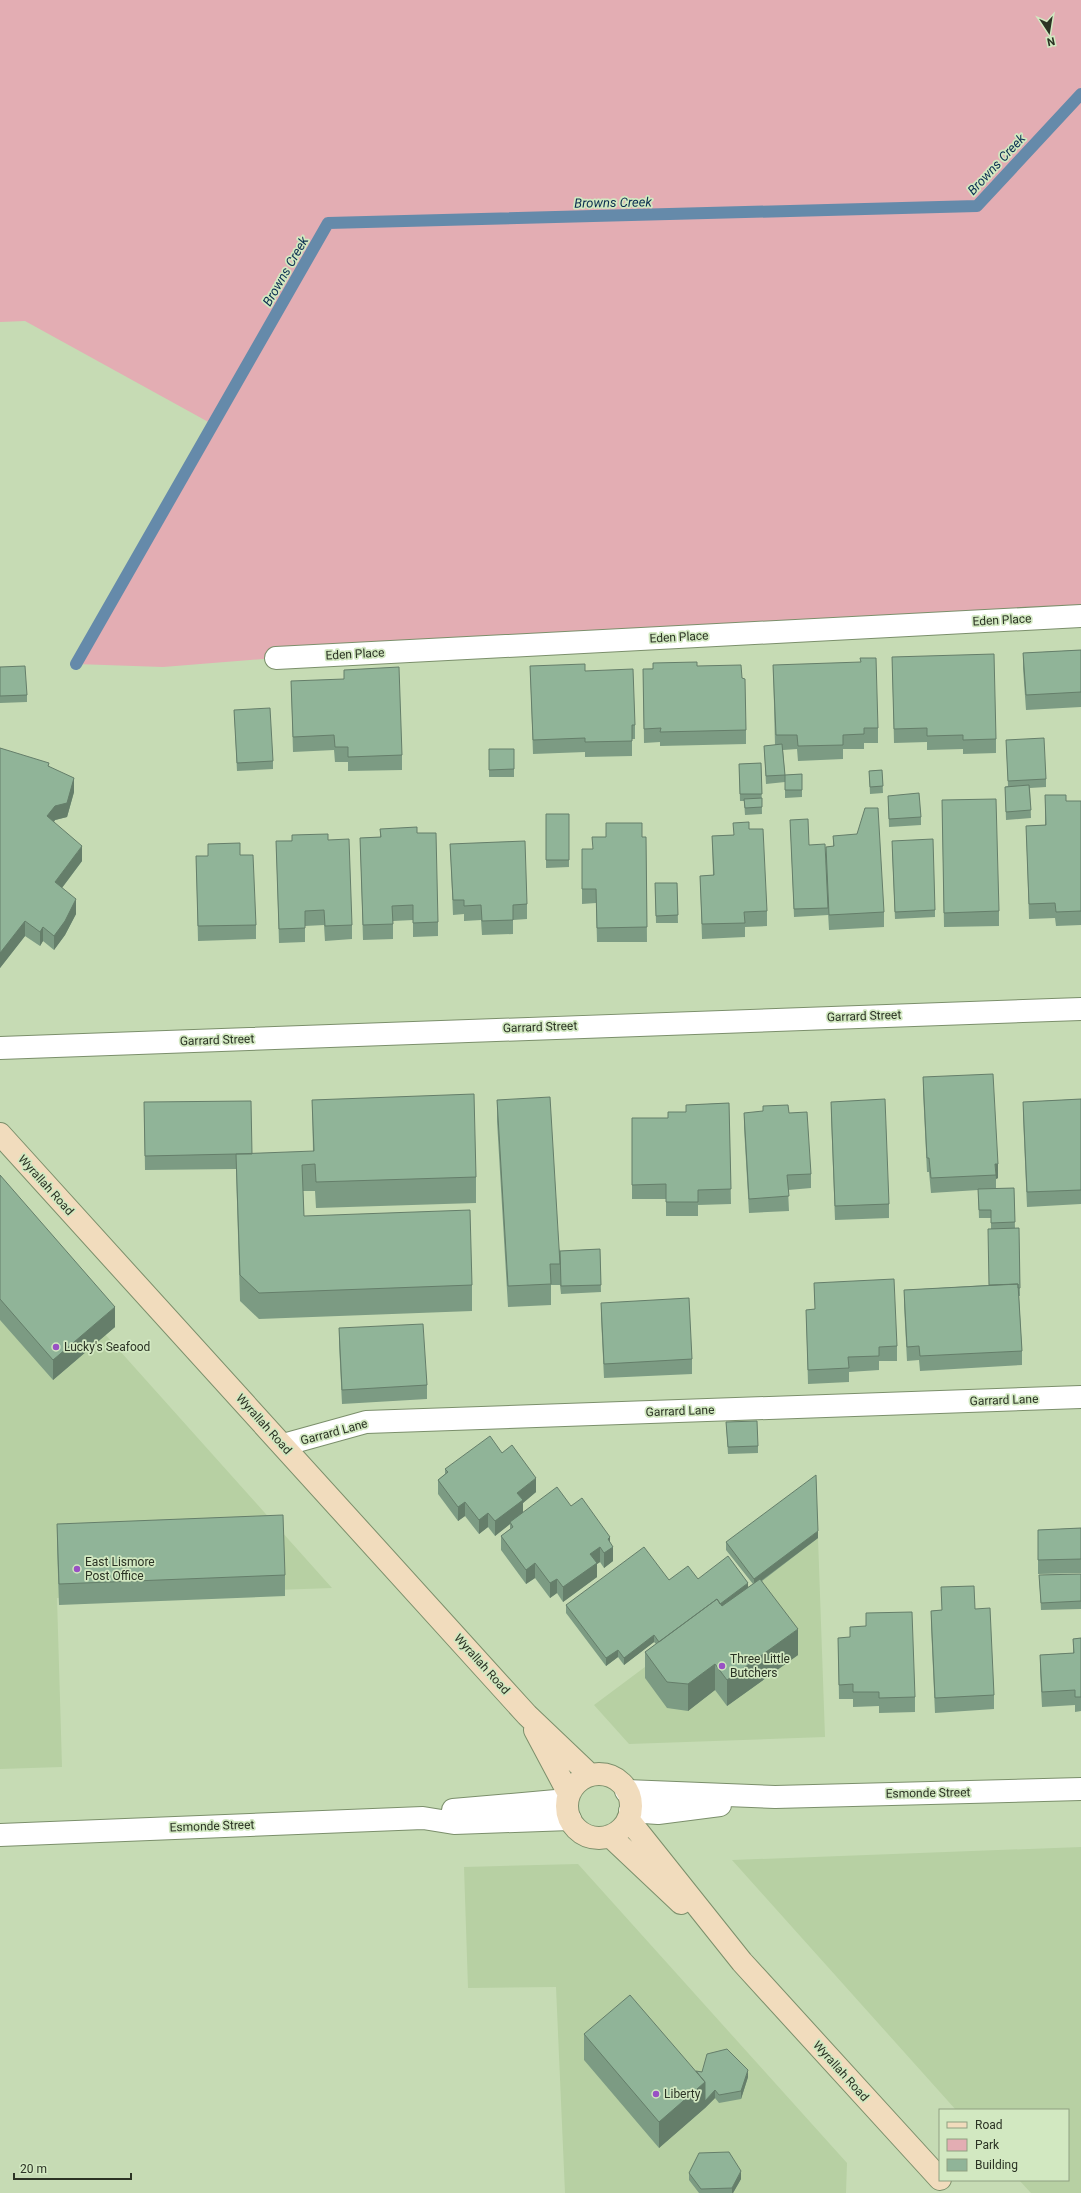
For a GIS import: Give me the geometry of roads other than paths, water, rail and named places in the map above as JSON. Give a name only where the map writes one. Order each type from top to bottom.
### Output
[{"type":"main road","name":"Wyrallah Road","points":[[0,1134],[527,1715],[590,1775],[607,1775],[622,1784],[628,1807],[742,1962]]},
{"type":"main road","name":"Wyrallah Road","points":[[527,1715],[582,1833],[591,1836],[610,1836],[742,1962],[939,2179]]},
{"type":"main road","points":[[568,1804],[580,1780],[590,1775]]},
{"type":"main road","points":[[610,1836],[620,1829],[628,1807]]},
{"type":"main road","name":"Wyrallah Road","points":[[941,2181],[952,2193]]},
{"type":"street","name":"Eden Place","points":[[276,658],[1081,616]]},
{"type":"street","name":"Garrard Street","points":[[0,1048],[1081,1009]]},
{"type":"street","name":"Garrard Lane","points":[[283,1445],[366,1422],[1081,1397]]},
{"type":"street","name":"Esmonde Street","points":[[628,1807],[775,1797],[1081,1789]]},
{"type":"street","name":"Esmonde Street","points":[[0,1835],[423,1818],[454,1823],[568,1804]]},
{"type":"waterway","name":"Browns Creek","points":[[76,664],[328,223],[977,206],[1081,94]]},
{"type":"place","name":"Lucky's Seafood","points":[[56,1347]]},
{"type":"place","name":"East Lismore Post Office","points":[[77,1569]]},
{"type":"place","name":"Three Little Butchers","points":[[722,1666]]},
{"type":"place","name":"Liberty","points":[[656,2094]]}]
